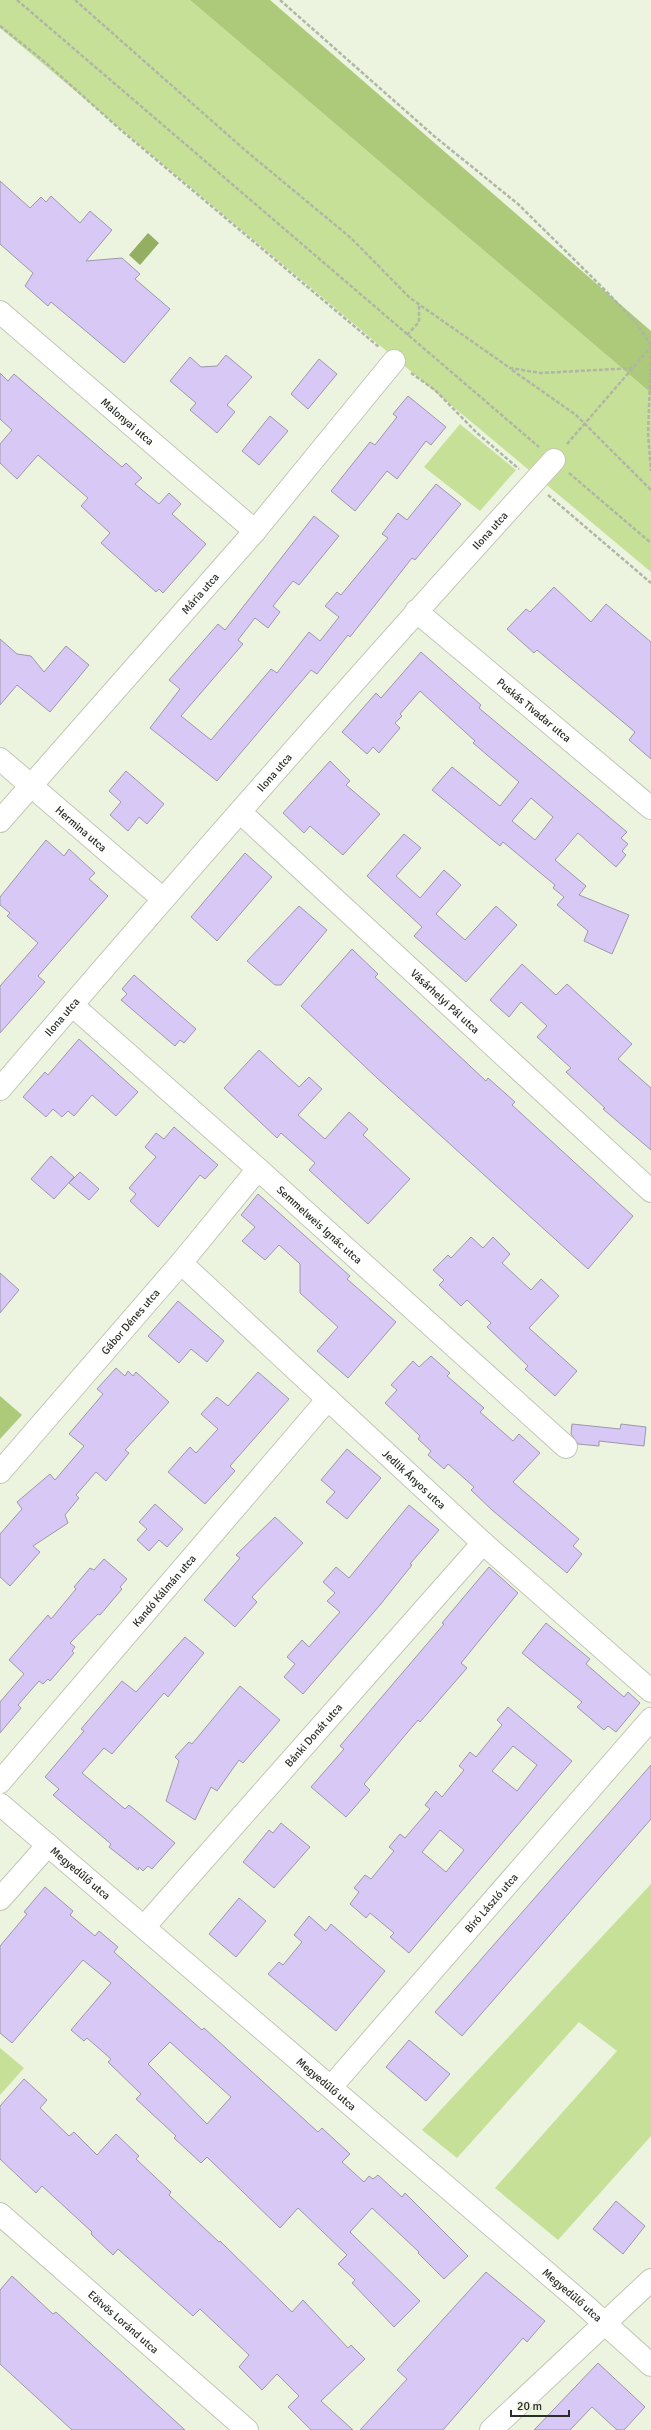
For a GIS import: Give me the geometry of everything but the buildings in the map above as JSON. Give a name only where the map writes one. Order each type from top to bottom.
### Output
[{"type":"street","name":"Malonyai utca","points":[[0,312],[255,531]]},
{"type":"street","name":"Mária utca","points":[[0,821],[255,531],[394,361]]},
{"type":"street","name":"Ilona utca","points":[[0,1089],[163,899],[416,611],[554,460]]},
{"type":"street","name":"Puskás Tivadar utca","points":[[416,611],[651,808]]},
{"type":"street","name":"Hermina utca","points":[[0,760],[163,899]]},
{"type":"street","name":"Vásárhelyi Pál utca","points":[[240,812],[651,1191]]},
{"type":"street","name":"Semmelweis Ignác utca","points":[[72,1005],[258,1169],[566,1447]]},
{"type":"street","name":"Gábor Dénes utca","points":[[0,1472],[181,1263],[258,1169]]},
{"type":"street","name":"Jedlik Ányos utca","points":[[181,1263],[483,1542],[651,1691]]},
{"type":"street","name":"Kandó Kálmán utca","points":[[0,1782],[328,1399]]},
{"type":"street","name":"Bánki Donát utca","points":[[144,1927],[483,1542]]},
{"type":"street","name":"Bíró László utca","points":[[332,2087],[651,1719]]},
{"type":"street","name":"Megyedűlő utca","points":[[0,1804],[332,2087],[651,2364]]},
{"type":"street","points":[[0,1900],[48,1845]]},
{"type":"street","name":"Eötvös Loránd utca","points":[[0,2214],[247,2430]]},
{"type":"street","points":[[491,2430],[651,2280]]},
{"type":"path","points":[[17,0],[651,543]]},
{"type":"path","points":[[75,0],[246,151],[351,238],[419,305],[549,395],[585,424],[616,457],[651,490]]},
{"type":"path","points":[[280,0],[434,136],[523,209],[641,328],[651,346],[634,368],[554,460]]},
{"type":"path","points":[[0,26],[46,63],[122,132],[273,260],[352,323],[394,361],[435,390],[477,433],[651,583]]},
{"type":"path","points":[[407,335],[419,322],[419,305]]},
{"type":"path","points":[[651,355],[648,434],[651,471]]},
{"type":"path","points":[[510,368],[541,373],[634,368]]},
{"type":"shaded area","points":[[0,0],[190,0],[651,393],[651,572],[0,28]]},
{"type":"shaded area","points":[[190,0],[270,0],[651,331],[651,393]]},
{"type":"shaded area","points":[[148,233],[159,243],[140,265],[129,255]]},
{"type":"shaded area","points":[[460,424],[516,470],[480,511],[424,467]]},
{"type":"shaded area","points":[[0,1396],[22,1415],[0,1439]]},
{"type":"shaded area","points":[[651,1884],[651,2136],[558,2240],[495,2188],[617,2051],[579,2022],[457,2158],[422,2130]]},
{"type":"shaded area","points":[[0,2048],[24,2068],[0,2095]]}]
